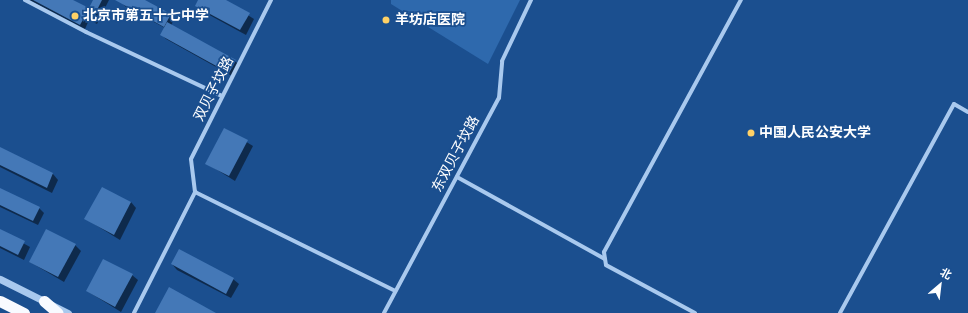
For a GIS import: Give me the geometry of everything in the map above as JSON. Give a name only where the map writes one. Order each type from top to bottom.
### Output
[{"type":"highway","points":[[0,301],[24,313]]},
{"type":"highway","points":[[44,301],[58,313]]},
{"type":"street","points":[[26,0],[222,96]]},
{"type":"street","name":"双贝子坟路","points":[[195,192],[192,158],[222,96],[272,0]]},
{"type":"street","name":"东双贝子坟路","points":[[384,313],[499,98],[502,61],[531,0]]},
{"type":"street","points":[[694,313],[606,264],[604,252],[741,0]]},
{"type":"street","points":[[840,313],[954,104],[968,112]]},
{"type":"street","points":[[457,177],[605,258]]},
{"type":"street","points":[[134,313],[195,192],[395,291]]},
{"type":"street","points":[[0,279],[68,313]]},
{"type":"shaded area","points":[[391,0],[520,0],[488,64],[391,4]]},
{"type":"building","name":"北京市第五十七中学","points":[[33,0],[73,0],[89,8],[93,0],[102,0],[92,20],[85,16],[80,25]]},
{"type":"building","points":[[115,0],[145,0],[171,14],[164,27]]},
{"type":"building","points":[[198,0],[226,0],[250,13],[240,30],[195,6]]},
{"type":"building","points":[[167,22],[236,60],[229,73],[160,35]]},
{"type":"building","points":[[224,128],[248,140],[229,176],[205,164]]},
{"type":"building","points":[[0,147],[53,173],[47,188],[0,165]]},
{"type":"building","points":[[102,187],[131,202],[114,235],[84,219]]},
{"type":"building","points":[[0,188],[40,207],[33,221],[0,205]]},
{"type":"building","points":[[0,229],[25,241],[18,255],[0,246]]},
{"type":"building","points":[[46,229],[76,244],[58,277],[29,262]]},
{"type":"building","points":[[179,249],[234,278],[226,294],[171,264]]},
{"type":"building","points":[[103,259],[133,274],[115,307],[86,291]]},
{"type":"building","points":[[169,287],[216,313],[155,313]]},
{"type":"place","name":"北京市第五十七中学","points":[[75,16]]},
{"type":"place","name":"羊坊店医院","points":[[386,20]]},
{"type":"place","name":"中国人民公安大学","points":[[751,133]]}]
